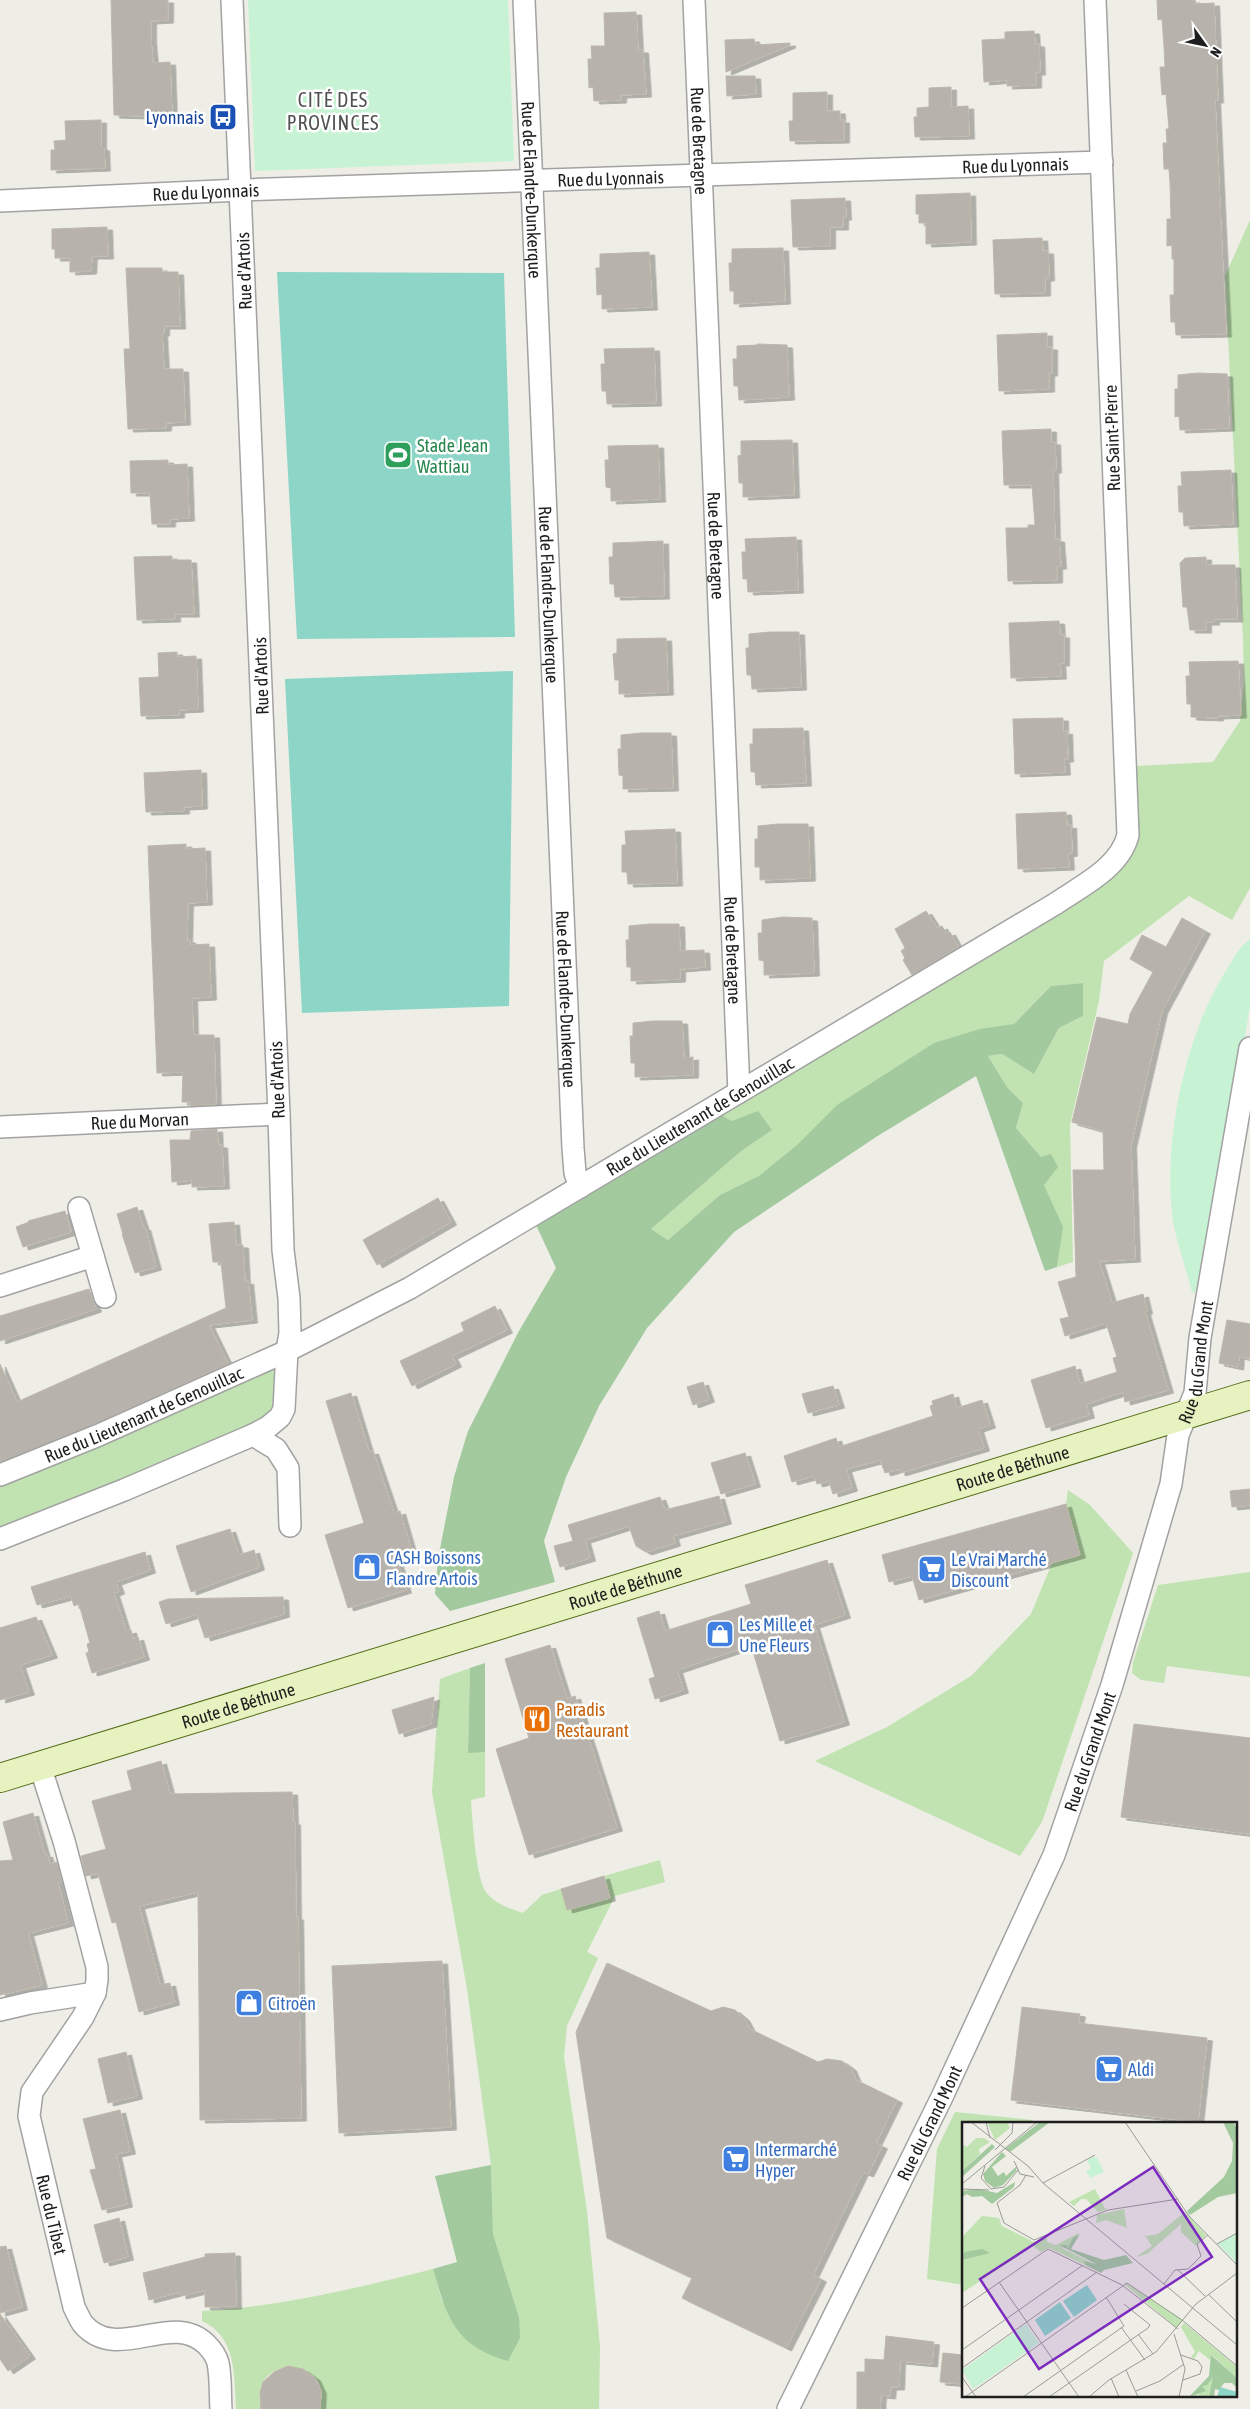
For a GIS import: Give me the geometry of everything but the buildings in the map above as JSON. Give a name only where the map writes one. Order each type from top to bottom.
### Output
[{"type":"main road","name":"Route de Béthune","points":[[0,1778],[1250,1395]]},
{"type":"street","name":"Rue d'Artois","points":[[232,0],[279,1114],[282,1250],[290,1324],[286,1351]]},
{"type":"street","name":"Rue de Flandre-Dunkerque","points":[[524,0],[573,1148],[575,1173],[580,1188]]},
{"type":"street","name":"Rue de Bretagne","points":[[694,0],[739,1092]]},
{"type":"street","name":"Rue Saint-Pierre","points":[[1095,0],[1128,835],[1125,846],[1118,858],[1106,869]]},
{"type":"street","name":"Rue du Lyonnais","points":[[0,201],[241,190],[1102,162]]},
{"type":"street","name":"Rue du Lieutenant de Genouillac","points":[[0,1475],[98,1435],[286,1351],[410,1288],[1055,904],[1106,869]]},
{"type":"street","name":"Rue du Grand Mont","points":[[788,2409],[942,2097],[1054,1855],[1112,1686],[1171,1484],[1178,1435],[1195,1393],[1200,1338],[1250,1048]]},
{"type":"street","name":"Rue du Morvan","points":[[0,1127],[279,1114]]},
{"type":"street","points":[[79,1208],[105,1297]]},
{"type":"street","points":[[0,1286],[93,1256]]},
{"type":"street","points":[[0,1538],[124,1490],[254,1435],[276,1422],[284,1410],[286,1351]]},
{"type":"street","points":[[254,1435],[276,1449],[288,1468],[290,1526]]},
{"type":"street","name":"Rue du Tibet","points":[[40,1766],[64,1841],[98,1967],[95,1993],[70,2038],[35,2087],[29,2102],[29,2116],[74,2307],[83,2324],[93,2333],[114,2340],[128,2340],[178,2330],[190,2333],[202,2340],[213,2351],[218,2363],[221,2409]]},
{"type":"street","points":[[0,2010],[30,2002],[95,1993]]},
{"type":"green space","points":[[248,0],[508,0],[514,161],[255,171]]},
{"type":"green space","points":[[1250,220],[1250,888],[1232,920],[1189,896],[1104,961],[1099,1001],[1070,1125],[1073,1262],[1057,1267],[1062,1227],[1044,1185],[1041,1157],[1016,1128],[1023,1103],[1007,1087],[988,1056],[1002,1054],[1034,1074],[1059,1028],[1083,1016],[1083,983],[1051,986],[1014,1024],[797,1145],[759,1177],[720,1195],[668,1240],[651,1229],[740,1152],[772,1130],[732,1121],[721,1115],[1137,839],[1137,766],[1213,762],[1240,721],[1244,684],[1243,639],[1225,276]]},
{"type":"green space","points":[[1250,939],[1250,1005],[1205,1294],[1192,1292],[1173,1224],[1170,1184],[1175,1120],[1189,1055],[1212,995],[1240,949]]},
{"type":"green space","points":[[1083,983],[1083,1016],[1059,1028],[1034,1074],[1002,1054],[988,1056],[1007,1087],[1023,1103],[1016,1128],[1041,1157],[1051,1154],[1058,1167],[1044,1185],[1063,1227],[1057,1267],[1045,1271],[976,1076],[876,1137],[734,1232],[647,1328],[599,1406],[566,1477],[544,1541],[555,1582],[450,1611],[435,1594],[438,1559],[454,1477],[468,1431],[519,1331],[556,1268],[536,1225],[721,1115],[732,1121],[758,1111],[772,1130],[740,1152],[651,1229],[668,1240],[720,1195],[759,1176],[797,1145],[837,1105],[934,1043],[980,1029],[1014,1024],[1051,986]]},
{"type":"green space","points":[[270,1357],[285,1372],[271,1424],[0,1539],[0,1475]]},
{"type":"green space","points":[[1068,1490],[1090,1505],[1133,1553],[1042,1822],[1020,1856],[815,1761],[887,1727],[971,1676],[1031,1614],[1052,1563],[1080,1555],[1066,1504]]},
{"type":"green space","points":[[1250,1572],[1250,1677],[1167,1666],[1164,1683],[1141,1680],[1132,1673],[1133,1662],[1158,1585]]},
{"type":"green space","points":[[485,1663],[485,1752],[468,1753],[470,1668]]},
{"type":"green space","points":[[470,1668],[468,1752],[485,1752],[485,1797],[471,1800],[475,1848],[480,1875],[486,1892],[494,1900],[523,1913],[542,1895],[561,1889],[567,1910],[610,1898],[604,1876],[660,1860],[665,1882],[615,1896],[587,1952],[598,1958],[567,2026],[564,2057],[587,2211],[600,2346],[599,2409],[319,2409],[321,2391],[316,2378],[305,2371],[291,2368],[277,2370],[266,2378],[260,2391],[262,2409],[236,2409],[234,2371],[228,2347],[213,2328],[202,2321],[202,2311],[289,2301],[347,2290],[433,2269],[442,2301],[519,2317],[493,2234],[491,2165],[467,1989],[432,1792],[440,1679]]},
{"type":"green space","points":[[955,2112],[1032,2120],[1032,2122],[962,2122],[962,2285],[927,2279],[937,2149]]},
{"type":"green space","points":[[491,2165],[493,2234],[519,2317],[520,2338],[508,2361],[490,2355],[476,2347],[456,2328],[443,2302],[433,2269],[457,2262],[435,2176]]},
{"type":"shaded area","name":"Stade Jean Wattiau","points":[[277,272],[504,273],[515,637],[297,639]]},
{"type":"shaded area","points":[[513,671],[509,1006],[302,1013],[285,679]]},
{"type":"place","name":"Lyonnais","points":[[223,117]]},
{"type":"place","name":"Stade Jean Wattiau","points":[[398,455]]},
{"type":"place","name":"CASH Boissons Flandre Artois","points":[[367,1567]]},
{"type":"place","name":"Le Vrai Marché Discount","points":[[932,1569]]},
{"type":"place","name":"Les Mille et Une Fleurs","points":[[720,1634]]},
{"type":"place","name":"Paradis Restaurant","points":[[537,1719]]},
{"type":"place","name":"Citroën","points":[[249,2003]]},
{"type":"place","name":"Aldi","points":[[1109,2069]]},
{"type":"place","name":"Intermarché Hyper","points":[[736,2159]]},
{"type":"district","name":"CITÉ DES PROVINCES","points":[[333,110]]}]
